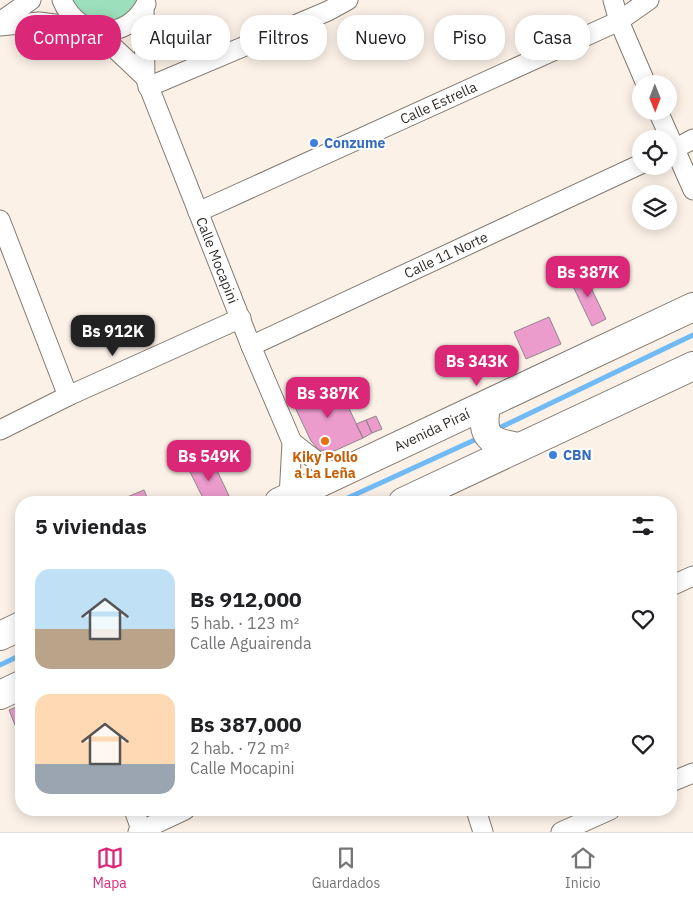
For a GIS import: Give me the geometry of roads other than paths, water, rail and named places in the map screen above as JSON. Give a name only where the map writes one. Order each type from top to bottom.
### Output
[{"type":"main road","name":"Avenida Piraí","points":[[293,496],[472,418],[693,307]]},
{"type":"main road","points":[[414,496],[496,453],[693,366]]},
{"type":"main road","points":[[472,418],[474,430],[480,437],[482,445],[496,453]]},
{"type":"main road","points":[[0,636],[15,629]]},
{"type":"main road","points":[[0,695],[15,688]]},
{"type":"street","points":[[0,24],[31,0]]},
{"type":"street","name":"Calle Mocapini","points":[[62,0],[72,15]]},
{"type":"street","points":[[147,82],[319,15],[348,0]]},
{"type":"street","points":[[612,0],[619,22],[642,75]]},
{"type":"street","name":"Calle Estrella","points":[[198,212],[619,22],[649,0]]},
{"type":"street","points":[[121,28],[134,20],[147,3]]},
{"type":"street","name":"Calle Mocapini","points":[[147,3],[147,82],[251,346],[292,442],[336,476]]},
{"type":"street","points":[[0,24],[15,23]]},
{"type":"street","name":"Calle Mocapini","points":[[121,54],[147,82]]},
{"type":"street","points":[[677,147],[693,139]]},
{"type":"street","points":[[677,160],[693,190]]},
{"type":"street","name":"Calle 11 Norte","points":[[251,346],[632,168]]},
{"type":"street","points":[[0,220],[68,396]]},
{"type":"street","points":[[0,430],[68,396],[241,318]]},
{"type":"street","name":"Calle Mocapini","points":[[285,496],[292,442]]},
{"type":"street","points":[[677,583],[693,576]]},
{"type":"street","points":[[677,780],[693,773]]},
{"type":"street","points":[[136,816],[140,831],[171,816]]},
{"type":"street","points":[[478,816],[483,832]]},
{"type":"street","points":[[561,832],[597,816]]},
{"type":"waterway","points":[[495,430],[693,335]]},
{"type":"waterway","points":[[352,496],[481,437]]},
{"type":"waterway","points":[[0,665],[15,658]]},
{"type":"place","name":"Conzume","points":[[314,143]]},
{"type":"place","name":"Kiky Pollo a La Leña","points":[[325,441]]},
{"type":"place","name":"CBN","points":[[553,455]]}]
